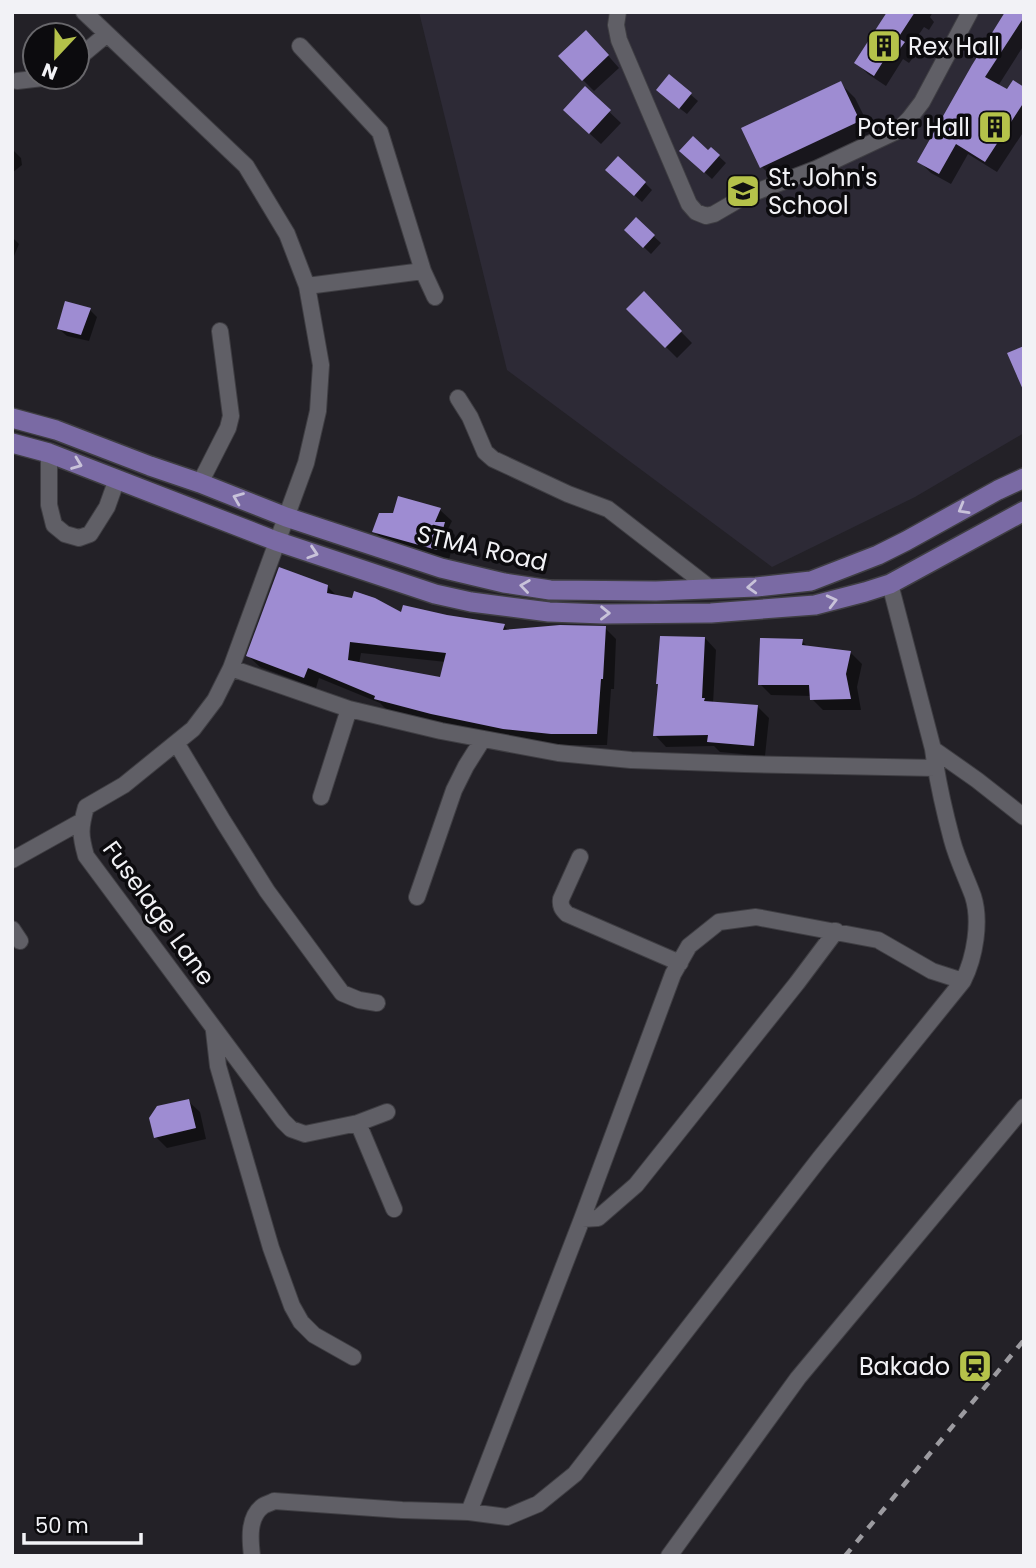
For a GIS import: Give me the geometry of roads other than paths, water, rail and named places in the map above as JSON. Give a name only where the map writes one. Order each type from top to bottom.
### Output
[{"type":"main road","name":"STMA Road","points":[[12,418],[56,430],[285,517],[441,568],[504,583],[550,590],[656,591],[756,587],[811,581],[878,555],[1024,478]]},
{"type":"main road","name":"STMA Road","points":[[12,443],[48,453],[143,488],[276,541],[435,594],[471,602],[549,612],[659,614],[815,605],[890,584],[1024,511]]},
{"type":"street","name":"Fuselage Lane","points":[[84,12],[246,166],[288,234],[307,286],[321,365],[318,411],[306,463],[231,668],[215,700],[193,729],[124,785],[86,807],[81,837],[86,856],[291,1129],[305,1134],[358,1122],[387,1112]]},
{"type":"street","points":[[618,12],[616,25],[619,40],[689,204],[695,212],[706,216],[897,131],[922,102],[970,12]]},
{"type":"street","points":[[91,47],[107,34]]},
{"type":"street","points":[[300,46],[380,132],[423,271],[435,297]]},
{"type":"street","points":[[17,82],[21,81]]},
{"type":"street","points":[[307,286],[423,271]]},
{"type":"street","points":[[200,483],[228,428],[231,416],[220,331]]},
{"type":"street","points":[[458,398],[470,417],[485,452],[493,459],[568,494],[608,509],[710,589]]},
{"type":"street","points":[[48,453],[49,505],[54,525],[65,534],[79,538],[90,534],[107,507],[117,479]]},
{"type":"street","points":[[252,1556],[250,1539],[255,1516],[262,1506],[274,1502],[469,1512],[507,1517],[538,1504],[575,1474],[820,1158],[963,981],[977,934],[974,898],[961,870],[952,840],[933,749],[890,584]]},
{"type":"street","points":[[231,668],[349,709],[558,753],[631,760],[935,768]]},
{"type":"street","points":[[321,797],[349,709]]},
{"type":"street","points":[[417,897],[454,790],[482,739]]},
{"type":"street","points":[[177,744],[267,891],[342,993],[377,1003]]},
{"type":"street","points":[[933,749],[1024,817]]},
{"type":"street","points":[[12,859],[82,821]]},
{"type":"street","points":[[580,857],[561,899],[562,909],[567,914],[680,963]]},
{"type":"street","points":[[469,1512],[582,1220],[673,974],[689,946],[719,922],[756,917],[878,940],[932,971],[963,981]]},
{"type":"street","points":[[582,1220],[598,1218],[636,1185],[836,931]]},
{"type":"street","points":[[214,1028],[218,1066],[271,1248],[292,1306],[301,1322],[314,1335],[353,1357]]},
{"type":"street","points":[[668,1556],[798,1378],[1024,1107]]},
{"type":"street","points":[[358,1122],[394,1209]]},
{"type":"railway","points":[[845,1556],[1024,1340]]},
{"type":"place","name":"Rex Hall","points":[[884,46]]},
{"type":"place","name":"Poter Hall","points":[[995,127]]},
{"type":"place","name":"St. John's School","points":[[743,191]]},
{"type":"place","name":"Bakado","points":[[975,1366]]}]
